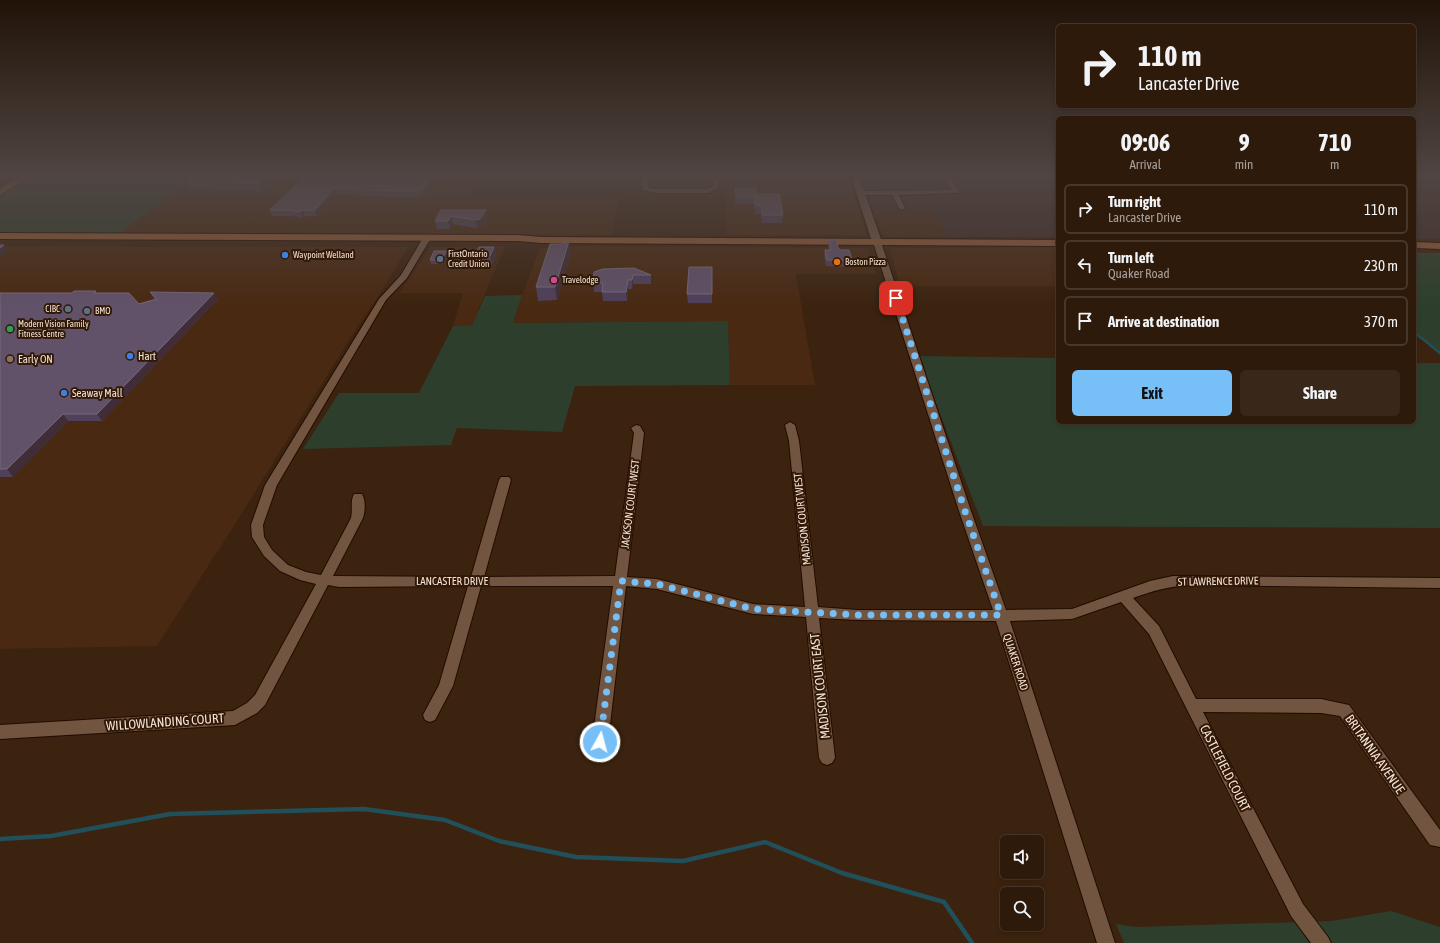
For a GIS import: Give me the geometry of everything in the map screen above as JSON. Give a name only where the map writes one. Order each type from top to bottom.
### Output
[{"type":"main road","points":[[0,236],[426,240],[515,243],[541,240],[1056,243]]},
{"type":"main road","points":[[0,241],[426,240]]},
{"type":"main road","points":[[1416,245],[1440,246]]},
{"type":"street","name":"QUAKER ROAD","points":[[870,220],[965,511],[1001,615],[1106,943]]},
{"type":"street","name":"LANCASTER DRIVE","points":[[426,240],[404,276],[383,299],[271,485],[257,525],[258,537],[275,561],[297,574],[312,579],[339,582],[621,581],[657,584],[753,609],[812,613],[1001,615]]},
{"type":"street","name":"MADISON COURT WEST","points":[[790,425],[794,441],[812,613]]},
{"type":"street","name":"JACKSON COURT WEST","points":[[600,742],[640,433],[636,428]]},
{"type":"street","points":[[430,715],[446,686],[505,480]]},
{"type":"street","name":"WILLOWLANDING COURT","points":[[0,732],[235,718],[252,708],[260,700],[276,672],[357,518],[359,511],[358,497]]},
{"type":"street","name":"ST LAWRENCE DRIVE","points":[[1001,615],[1053,616],[1072,614],[1123,596],[1173,581],[1439,584]]},
{"type":"street","name":"CASTLEFIELD COURT","points":[[1123,596],[1154,630],[1297,910],[1322,943]]},
{"type":"street","name":"MADISON COURT EAST","points":[[812,613],[827,758]]},
{"type":"street","name":"BRITANNIA AVENUE","points":[[1192,705],[1321,706],[1344,710],[1366,737],[1407,799],[1436,839],[1440,839]]},
{"type":"shaded area","points":[[138,220],[615,220],[612,235],[120,233]]},
{"type":"shaded area","points":[[726,220],[862,220],[866,235],[726,235]]},
{"type":"shaded area","points":[[877,220],[938,220],[946,237],[893,237],[882,234]]},
{"type":"shaded area","points":[[938,220],[1056,220],[1056,237],[946,237]]},
{"type":"shaded area","points":[[1416,220],[1440,220],[1440,239],[1416,239]]},
{"type":"shaded area","points":[[0,246],[408,247],[385,286],[351,337],[242,513],[157,646],[0,649]]},
{"type":"shaded area","points":[[505,246],[472,325],[453,326],[463,293],[400,293],[430,247]]},
{"type":"shaded area","points":[[586,246],[868,248],[876,274],[796,274],[815,385],[730,385],[728,321],[513,323],[540,248]]},
{"type":"shaded area","points":[[1056,247],[1056,286],[900,286],[890,248]]},
{"type":"green space","points":[[0,220],[138,220],[120,233],[0,233]]},
{"type":"green space","points":[[1416,253],[1440,253],[1440,353],[1416,333]]},
{"type":"green space","points":[[522,295],[513,323],[728,321],[730,385],[575,386],[562,432],[457,428],[451,445],[303,449],[339,393],[419,393],[453,326],[472,325],[485,296]]},
{"type":"green space","points":[[918,356],[1056,358],[1056,424],[1416,424],[1416,363],[1440,363],[1440,528],[983,526]]},
{"type":"green space","points":[[1391,911],[1440,927],[1440,943],[1124,943],[1116,924],[1137,927],[1332,921]]},
{"type":"building","points":[[436,220],[449,220],[448,221]]},
{"type":"building","points":[[829,240],[836,240],[839,250],[849,250],[852,260],[827,260],[825,250],[831,250]]},
{"type":"building","points":[[569,241],[555,287],[536,287],[550,244],[562,244]]},
{"type":"building","points":[[479,247],[494,247],[490,256],[475,256]]},
{"type":"building","points":[[434,251],[447,251],[441,260],[430,260]]},
{"type":"building","points":[[689,267],[712,267],[712,294],[687,294]]},
{"type":"building","points":[[634,268],[651,275],[633,275],[632,280],[628,280],[626,292],[602,292],[603,283],[593,283],[594,272],[603,269]]},
{"type":"building","name":"Seaway Mall","points":[[74,291],[96,291],[94,293],[129,293],[139,304],[157,299],[150,292],[214,293],[97,414],[63,414],[7,469],[0,469],[0,293],[72,293]]},
{"type":"waterway","points":[[1416,334],[1440,353]]},
{"type":"waterway","points":[[0,839],[51,836],[170,814],[364,809],[445,820],[499,841],[576,857],[683,861],[765,842],[842,873],[944,902],[972,943]]},
{"type":"place","name":"Waypoint Welland","points":[[285,255]]},
{"type":"place","name":"FirstOntario Credit Union","points":[[440,259]]},
{"type":"place","name":"Boston Pizza","points":[[837,262]]},
{"type":"place","name":"Travelodge","points":[[554,280]]},
{"type":"place","name":"CIBC","points":[[68,309]]},
{"type":"place","name":"BMO","points":[[87,311]]},
{"type":"place","name":"Modern Vision Family Fitness Centre","points":[[10,329]]},
{"type":"place","name":"Hart","points":[[130,356]]},
{"type":"place","name":"Early ON","points":[[10,359]]},
{"type":"place","name":"Seaway Mall","points":[[64,393]]},
{"type":"route","points":[[600,742],[621,581],[657,584],[753,609],[858,615],[1001,615],[965,511],[896,298]]}]
